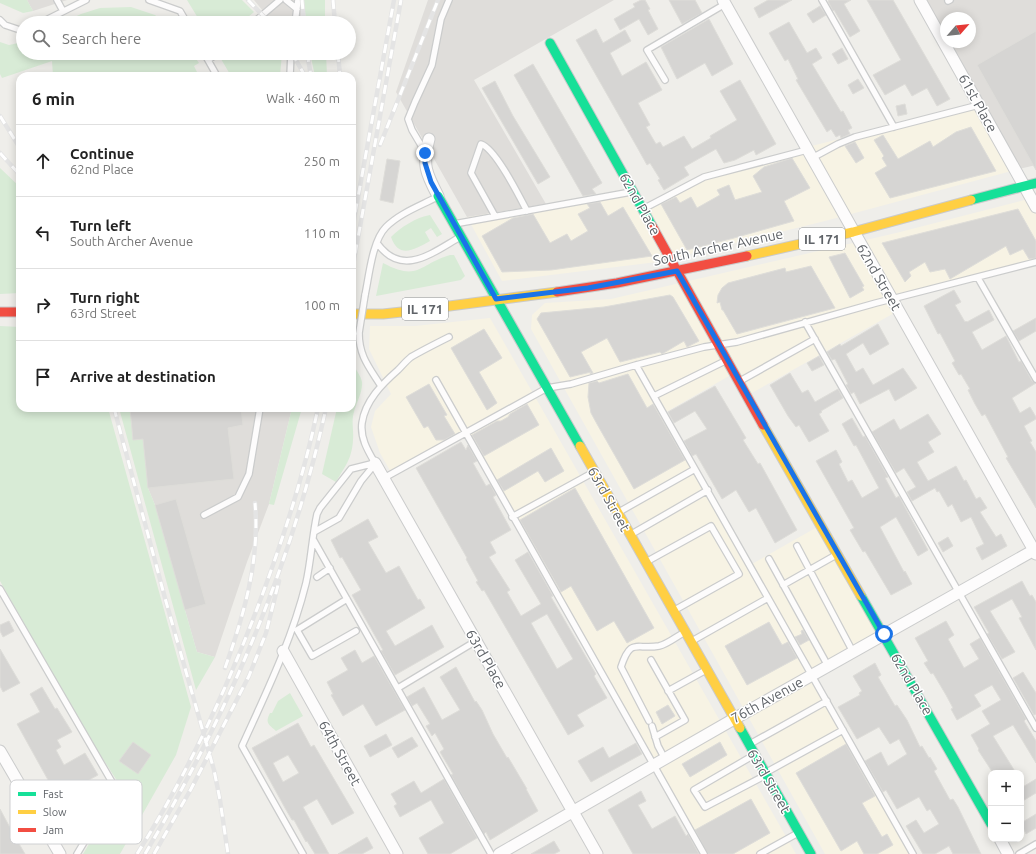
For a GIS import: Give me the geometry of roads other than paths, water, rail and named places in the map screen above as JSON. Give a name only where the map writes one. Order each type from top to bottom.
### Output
[{"type":"main road","name":"62nd Place","points":[[550,43],[718,345],[988,819]]},
{"type":"main road","name":"South Archer Avenue","points":[[496,299],[594,287],[677,271],[853,232],[1036,183]]},
{"type":"main road","name":"63rd Street","points":[[438,196],[810,854]]},
{"type":"main road","name":"IL 171","points":[[356,314],[383,314],[496,299]]},
{"type":"main road","points":[[0,312],[16,312]]},
{"type":"street","name":"61st Place","points":[[920,0],[1036,207]]},
{"type":"street","name":"62nd Street","points":[[724,2],[1035,551]]},
{"type":"street","name":"63rd Street","points":[[429,138],[425,153],[425,163],[427,173],[438,196]]},
{"type":"street","name":"63rd Place","points":[[375,464],[597,854]]},
{"type":"street","name":"76th Avenue","points":[[499,854],[884,634],[1035,551]]},
{"type":"street","name":"64th Street","points":[[283,651],[397,854]]},
{"type":"street","points":[[0,750],[17,780]]},
{"type":"street","points":[[1002,842],[1008,854]]},
{"type":"street","points":[[54,844],[60,854]]},
{"type":"lane","points":[[57,0],[63,11]]},
{"type":"lane","points":[[53,16],[86,0]]},
{"type":"lane","points":[[148,0],[180,11],[183,16]]},
{"type":"lane","points":[[261,16],[280,0]]},
{"type":"lane","points":[[286,0],[297,9]]},
{"type":"lane","points":[[296,16],[298,0]]},
{"type":"lane","points":[[425,153],[412,130],[408,119],[432,65],[441,19],[449,0]]},
{"type":"lane","points":[[822,0],[894,127]]},
{"type":"lane","points":[[665,80],[647,50],[724,2]]},
{"type":"lane","points":[[0,20],[5,25],[16,29]]},
{"type":"lane","points":[[208,60],[215,72]]},
{"type":"lane","points":[[290,72],[291,60]]},
{"type":"lane","points":[[643,209],[704,177],[810,154],[855,137],[979,105]]},
{"type":"lane","points":[[495,216],[471,173],[481,144],[485,145],[503,168],[527,211]]},
{"type":"lane","points":[[454,224],[633,192]]},
{"type":"lane","points":[[381,386],[362,355],[359,345],[359,333],[373,254],[384,228],[394,220],[438,196]]},
{"type":"lane","points":[[377,243],[386,254],[392,258],[401,261],[408,261],[417,260],[427,256],[461,236]]},
{"type":"lane","points":[[384,478],[464,432],[547,388],[571,384],[636,364],[737,342],[891,299],[1036,262]]},
{"type":"lane","points":[[978,278],[1036,379]]},
{"type":"lane","points":[[806,322],[1036,728]]},
{"type":"lane","points":[[375,464],[366,447],[363,437],[362,424],[364,413],[370,401],[381,386],[410,358],[449,337]]},
{"type":"lane","points":[[740,382],[815,339]]},
{"type":"lane","points":[[654,396],[727,360]]},
{"type":"lane","points":[[636,364],[914,854]]},
{"type":"lane","points":[[436,380],[512,517],[704,854]]},
{"type":"lane","points":[[204,515],[238,497],[249,474],[259,412]]},
{"type":"lane","points":[[303,854],[242,746],[270,684],[306,585],[317,514],[351,468],[375,464]]},
{"type":"lane","points":[[314,532],[339,518],[361,481],[375,464]]},
{"type":"lane","points":[[618,512],[695,469]]},
{"type":"lane","points":[[512,517],[594,472]]},
{"type":"lane","points":[[630,535],[708,490]]},
{"type":"lane","points":[[645,562],[711,526],[739,574],[673,611]]},
{"type":"lane","points":[[313,539],[492,854]]},
{"type":"lane","points":[[797,546],[853,652]]},
{"type":"lane","points":[[783,585],[838,554]]},
{"type":"lane","points":[[769,559],[828,666]]},
{"type":"lane","points":[[317,578],[330,568]]},
{"type":"lane","points":[[0,589],[111,780]]},
{"type":"lane","points":[[690,642],[768,598]]},
{"type":"lane","points":[[347,599],[297,630],[312,656],[356,631]]},
{"type":"lane","points":[[665,758],[658,746],[650,724],[620,668],[625,654],[635,646],[660,646],[685,632]]},
{"type":"lane","points":[[398,688],[476,641]]},
{"type":"lane","points":[[651,660],[685,720],[655,737]]},
{"type":"lane","points":[[668,691],[706,670]]},
{"type":"lane","points":[[749,745],[827,701]]},
{"type":"lane","points":[[755,755],[694,790],[705,808],[843,730]]},
{"type":"lane","points":[[760,854],[798,832]]},
{"type":"lane","points":[[77,854],[83,844]]},
{"type":"lane","points":[[1019,854],[1036,844]]},
{"type":"railway","points":[[248,0],[263,16]]},
{"type":"railway","points":[[302,0],[303,16]]},
{"type":"railway","points":[[333,0],[334,16]]},
{"type":"railway","points":[[356,208],[394,0]]},
{"type":"railway","points":[[356,249],[401,0]]},
{"type":"railway","points":[[380,145],[438,0]]},
{"type":"railway","points":[[296,60],[303,72]]},
{"type":"railway","points":[[308,60],[310,72]]},
{"type":"railway","points":[[339,60],[340,72]]},
{"type":"railway","points":[[0,116],[16,142]]},
{"type":"railway","points":[[0,153],[16,171]]},
{"type":"railway","points":[[115,412],[165,598],[214,770],[228,854]]},
{"type":"railway","points":[[137,854],[158,820],[196,749],[230,677],[273,565],[304,468],[317,412]]},
{"type":"railway","points":[[145,854],[175,802],[203,748],[254,638],[295,525],[312,467],[325,412]]},
{"type":"railway","points":[[225,668],[244,608],[253,566],[256,524],[255,503]]},
{"type":"railway","points":[[154,854],[191,789],[249,676],[266,633],[279,581]]}]
